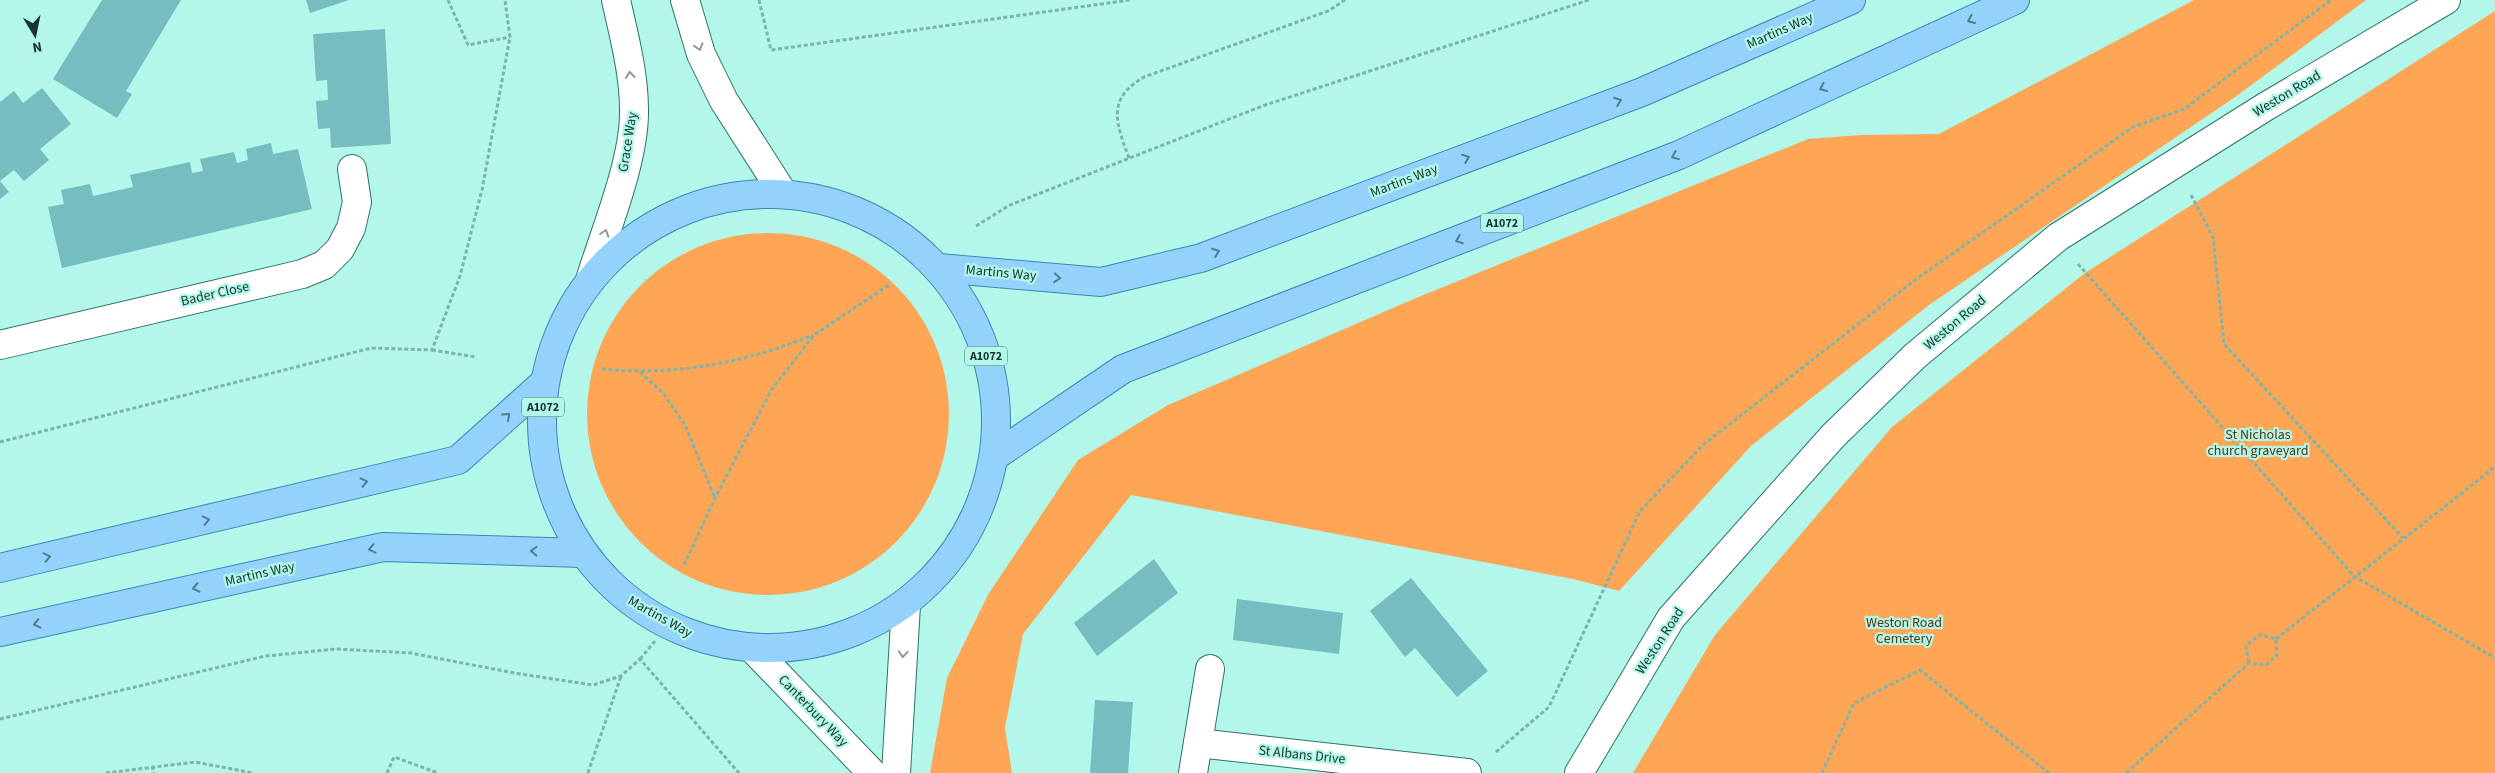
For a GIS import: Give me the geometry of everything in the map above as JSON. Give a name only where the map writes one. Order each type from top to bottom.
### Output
[{"type":"main road","name":"Martins Way","points":[[939,268],[1101,282],[1201,258],[1642,92],[1851,0]]},
{"type":"main road","name":"A1072","points":[[996,456],[1123,369],[1679,155],[2015,0]]},
{"type":"main road","name":"Martins Way","points":[[783,193],[840,204],[894,230],[939,268],[976,324],[996,388],[996,456],[979,513],[948,564],[906,605],[859,632],[807,647],[753,649],[687,634],[629,602],[582,553],[554,500],[541,442],[544,382],[560,328],[590,280],[629,242],[676,214],[728,197],[783,193]]},
{"type":"main road","name":"A1072","points":[[0,568],[458,460],[544,382]]},
{"type":"main road","name":"Martins Way","points":[[0,632],[383,546],[582,553]]},
{"type":"street","name":"Grace Way","points":[[590,280],[626,165],[634,110],[629,60],[616,0]]},
{"type":"street","points":[[685,0],[701,54],[724,101],[783,193]]},
{"type":"street","name":"Weston Road","points":[[1579,773],[1671,618],[1826,443],[1915,356],[2058,237],[2265,107],[2446,0]]},
{"type":"street","name":"Bader Close","points":[[0,345],[302,274],[324,265],[340,249],[351,228],[357,202],[352,168]]},
{"type":"street","points":[[896,773],[906,605]]},
{"type":"street","name":"Canterbury Way","points":[[753,649],[872,773]]},
{"type":"street","points":[[1194,773],[1210,669]]},
{"type":"street","name":"St Albans Drive","points":[[1198,743],[1467,773]]},
{"type":"path","points":[[448,0],[468,45],[510,37]]},
{"type":"path","points":[[759,0],[771,50],[1130,0]]},
{"type":"path","points":[[1129,158],[1117,124],[1120,97],[1130,85],[1153,73],[1328,11],[1344,0]]},
{"type":"path","points":[[976,226],[1010,204],[1265,105],[1589,0]]},
{"type":"path","points":[[2175,163],[2213,238],[2224,344],[2403,538]]},
{"type":"path","points":[[2058,237],[2085,273],[2354,576],[2495,658]]},
{"type":"path","points":[[602,369],[640,372],[713,365],[780,348],[814,335],[889,285]]},
{"type":"path","points":[[684,565],[715,498],[772,390],[814,335]]},
{"type":"path","points":[[432,350],[476,357]]},
{"type":"path","points":[[640,372],[662,393],[685,426],[715,498]]},
{"type":"path","points":[[2276,639],[2495,467]]},
{"type":"path","points":[[2249,663],[2246,646],[2259,635],[2276,639]]},
{"type":"path","points":[[2126,773],[2249,663],[2266,665],[2277,656],[2276,639]]},
{"type":"path","points":[[0,719],[266,656],[336,649],[411,653],[514,673],[593,685],[621,676],[640,659],[655,641]]},
{"type":"path","points":[[640,659],[739,773]]},
{"type":"path","points":[[1822,773],[1854,703],[1920,670],[2049,773]]},
{"type":"path","points":[[588,773],[621,676]]},
{"type":"path","points":[[387,773],[394,757],[438,773]]},
{"type":"path","points":[[106,773],[196,762],[253,773]]},
{"type":"path","points":[[152,766],[154,773]]},
{"type":"green space","points":[[2194,0],[2366,0],[2238,95],[1929,305],[1751,446],[1619,591],[1573,579],[1131,495],[1023,634],[1005,728],[1012,773],[930,773],[947,678],[989,593],[1078,460],[1168,405],[1416,298],[1808,139],[1861,135],[1939,134]]},
{"type":"green space","name":"St Nicholas church graveyard","points":[[2495,11],[2495,773],[1633,773],[1715,635],[1892,427],[2085,273]]},
{"type":"green space","points":[[768,233],[803,236],[837,247],[869,263],[896,286],[919,313],[935,345],[946,379],[949,414],[946,449],[935,483],[919,515],[896,542],[869,565],[837,581],[803,592],[768,595],[733,592],[699,581],[667,565],[640,542],[617,515],[601,483],[590,449],[587,414],[590,379],[601,345],[617,313],[640,286],[667,263],[699,247],[733,236]]},
{"type":"building","points":[[102,0],[181,0],[126,91],[132,94],[117,118],[53,79]]},
{"type":"building","points":[[306,0],[349,0],[310,13]]},
{"type":"building","points":[[385,29],[391,144],[331,148],[330,128],[318,129],[316,101],[328,100],[327,80],[316,81],[313,34]]},
{"type":"building","points":[[42,88],[71,124],[40,149],[49,160],[24,181],[14,170],[0,181],[0,102],[14,91],[23,103]]},
{"type":"building","points":[[271,143],[273,154],[298,149],[312,209],[62,268],[48,207],[64,204],[61,190],[90,184],[93,196],[133,187],[130,175],[190,162],[192,173],[203,171],[200,159],[234,152],[237,163],[248,160],[246,149]]},
{"type":"building","points":[[0,181],[9,192],[0,199]]},
{"type":"building","points":[[1154,559],[1178,593],[1097,656],[1074,623]]},
{"type":"building","points":[[1411,578],[1488,671],[1457,697],[1415,648],[1405,657],[1370,611]]},
{"type":"building","points":[[1237,599],[1343,613],[1339,654],[1233,640]]},
{"type":"building","points":[[1095,700],[1133,702],[1128,773],[1090,773]]},
{"type":"park label","name":"Weston Road Cemetery","points":[[1904,632]]}]
